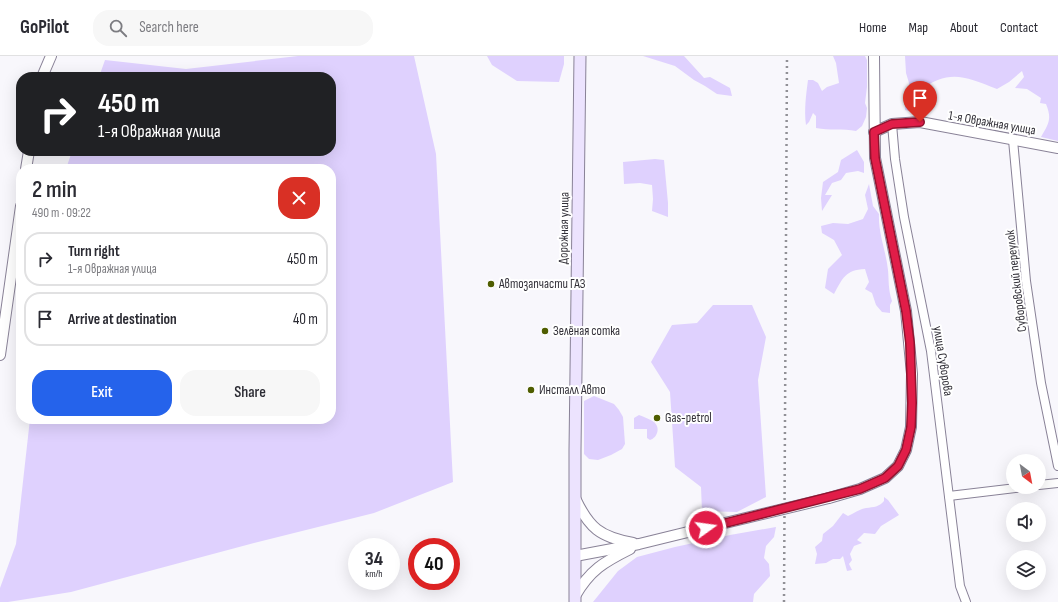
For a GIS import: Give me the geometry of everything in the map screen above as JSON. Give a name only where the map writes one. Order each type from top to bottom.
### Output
[{"type":"main road","name":"Дорожная улица","points":[[575,599],[580,56]]},
{"type":"street","points":[[44,72],[50,56]]},
{"type":"street","points":[[575,556],[639,544],[829,498],[860,489],[885,478],[898,466],[906,450],[911,427],[912,374],[906,311],[875,158],[874,56]]},
{"type":"street","name":"1-я Овражная улица","points":[[875,135],[892,124],[920,122],[1058,148]]},
{"type":"street","name":"улица Суворова","points":[[892,124],[895,159],[904,217],[931,351],[960,586],[966,602]]},
{"type":"street","name":"Суворовский переулок","points":[[1013,140],[1026,281],[1042,383],[1058,466]]},
{"type":"street","points":[[0,355],[16,241]]},
{"type":"street","points":[[1046,484],[1058,483]]},
{"type":"street","points":[[949,496],[1006,489]]},
{"type":"street","points":[[575,497],[583,514],[591,525],[603,534],[618,540],[639,544]]},
{"type":"street","points":[[575,599],[584,581],[594,571],[610,559],[639,544]]},
{"type":"shaded area","points":[[298,56],[414,56],[436,154],[453,482],[374,513],[254,543],[71,592],[0,602],[0,588],[16,544],[29,424],[336,424],[336,164],[68,164],[70,156],[336,156],[336,72],[101,72],[105,60],[186,69]]},
{"type":"shaded area","points":[[487,56],[564,56],[564,64],[559,82],[517,81],[492,65]]},
{"type":"shaded area","points":[[643,56],[684,56],[704,78],[710,77],[730,88],[732,96],[717,94],[675,66]]},
{"type":"shaded area","points":[[833,56],[865,56],[867,60],[867,87],[865,103],[867,108],[866,117],[862,126],[856,131],[816,128],[816,116],[813,113],[806,125],[805,108],[808,80],[813,80],[818,83],[822,91],[827,87],[839,83],[836,63]]},
{"type":"shaded area","points":[[905,56],[1058,56],[1058,141],[1041,137],[1049,121],[1049,114],[1046,104],[1040,103],[1041,98],[1027,89],[1015,88],[1024,77],[1022,71],[1009,82],[997,89],[966,78],[948,77],[939,80],[918,91],[917,113],[905,110],[905,105],[909,99],[909,83],[906,73]]},
{"type":"shaded area","points":[[857,150],[864,162],[864,173],[858,171],[846,173],[841,180],[832,183],[825,195],[832,195],[822,211],[821,198],[823,182],[838,172],[841,160]]},
{"type":"shaded area","points":[[655,159],[664,160],[668,217],[652,211],[652,185],[640,183],[624,184],[623,162]]},
{"type":"shaded area","points":[[869,184],[873,206],[879,214],[880,228],[887,263],[889,289],[892,301],[890,305],[890,313],[882,312],[876,305],[872,293],[865,289],[869,282],[865,269],[853,271],[845,276],[834,294],[825,288],[828,269],[842,255],[834,240],[822,233],[821,226],[833,223],[848,224],[863,219],[868,209],[865,195]]},
{"type":"shaded area","points":[[713,305],[752,305],[766,337],[758,380],[766,497],[737,512],[702,511],[701,487],[675,467],[670,392],[651,362],[672,325],[697,323]]},
{"type":"shaded area","points":[[594,396],[614,404],[619,410],[623,417],[625,444],[622,449],[598,460],[589,459],[584,454],[584,401]]},
{"type":"shaded area","points":[[639,415],[656,424],[658,430],[655,437],[650,440],[647,438],[647,429],[634,429],[634,418]]},
{"type":"shaded area","points":[[884,497],[899,515],[881,526],[875,534],[864,533],[857,540],[862,543],[854,546],[850,554],[852,560],[849,564],[852,570],[847,571],[843,556],[840,559],[833,559],[826,563],[815,564],[817,554],[815,547],[822,541],[823,534],[833,526],[843,513],[848,516],[862,509],[878,506],[884,501]]},
{"type":"shaded area","points":[[776,527],[774,537],[766,546],[764,558],[769,564],[770,576],[754,594],[753,602],[593,602],[618,571],[637,557],[730,535]]},
{"type":"railway","points":[[784,602],[787,56]]},
{"type":"place","name":"Автозапчасти ГАЗ","points":[[491,284]]},
{"type":"place","name":"Зелёная сотка","points":[[545,331]]},
{"type":"place","name":"Инсталл Авто","points":[[531,390]]},
{"type":"place","name":"Gas-petrol","points":[[657,418]]},
{"type":"route","points":[[706,528],[860,489],[885,478],[898,466],[906,450],[911,427],[912,374],[910,343],[906,311],[890,226],[875,158],[874,132],[892,124],[920,122]]}]
